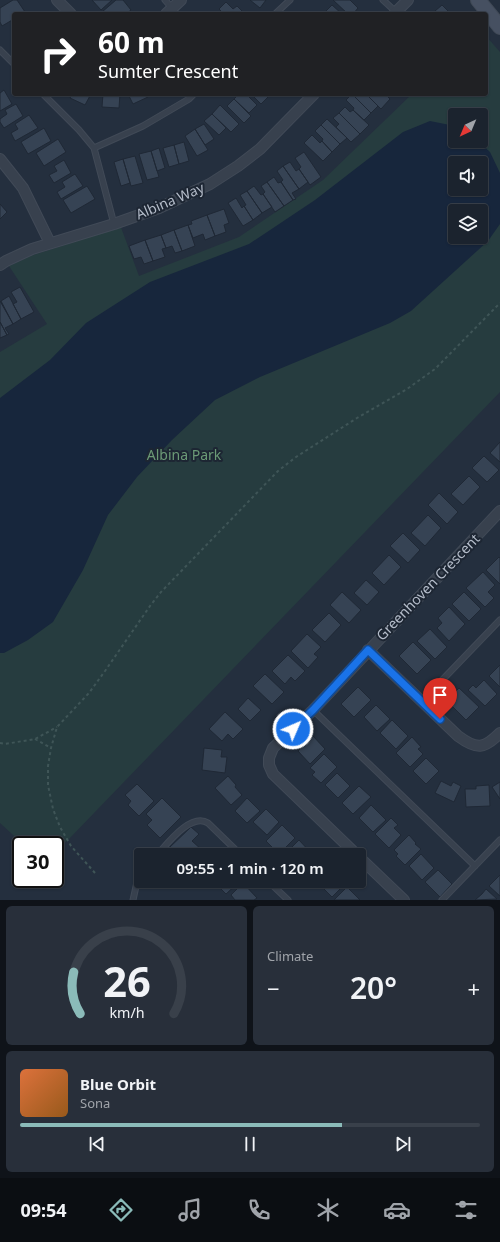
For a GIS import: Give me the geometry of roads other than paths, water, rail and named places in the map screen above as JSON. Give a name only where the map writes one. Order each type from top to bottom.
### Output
[{"type":"street","points":[[57,0],[69,12]]},
{"type":"street","points":[[169,11],[182,0]]},
{"type":"street","points":[[396,12],[408,0]]},
{"type":"street","points":[[478,0],[488,12]]},
{"type":"street","points":[[488,12],[500,27]]},
{"type":"street","name":"Albina Way","points":[[0,265],[32,249],[114,224],[159,208],[210,184],[238,166],[260,149],[312,96]]},
{"type":"street","points":[[0,159],[23,188],[50,243]]},
{"type":"street","name":"Greenhoven Crescent","points":[[350,848],[273,774],[269,765],[269,758],[273,748],[313,710],[500,511]]},
{"type":"street","points":[[368,650],[467,743],[476,746],[486,745],[492,742],[500,733]]},
{"type":"street","name":"Greenhoven Crescent","points":[[366,864],[404,900]]},
{"type":"lane","points":[[165,0],[169,11]]},
{"type":"lane","points":[[278,12],[290,0]]},
{"type":"lane","points":[[383,0],[394,12]]},
{"type":"lane","points":[[0,50],[12,62]]},
{"type":"lane","points":[[45,96],[80,130],[94,148],[114,224]]},
{"type":"lane","points":[[94,148],[143,126],[189,100],[192,96]]},
{"type":"lane","points":[[422,701],[500,620]]},
{"type":"lane","points":[[313,710],[475,866]]},
{"type":"lane","points":[[164,848],[187,825],[194,821],[204,821],[208,823],[234,848]]},
{"type":"lane","points":[[442,900],[500,840]]},
{"type":"lane","points":[[133,900],[136,888]]},
{"type":"lane","points":[[275,888],[288,900]]},
{"type":"water","points":[[430,121],[448,125],[448,148],[486,148],[490,152],[500,173],[500,224],[488,241],[488,204],[448,204],[448,244],[485,244],[411,311],[390,323],[260,377],[215,400],[172,440],[137,477],[108,515],[83,570],[53,622],[28,640],[4,653],[0,653],[0,398],[50,360],[86,323],[150,282],[249,244],[315,200],[403,132]]},
{"type":"park label","name":"Albina Park","points":[[184,455]]}]
